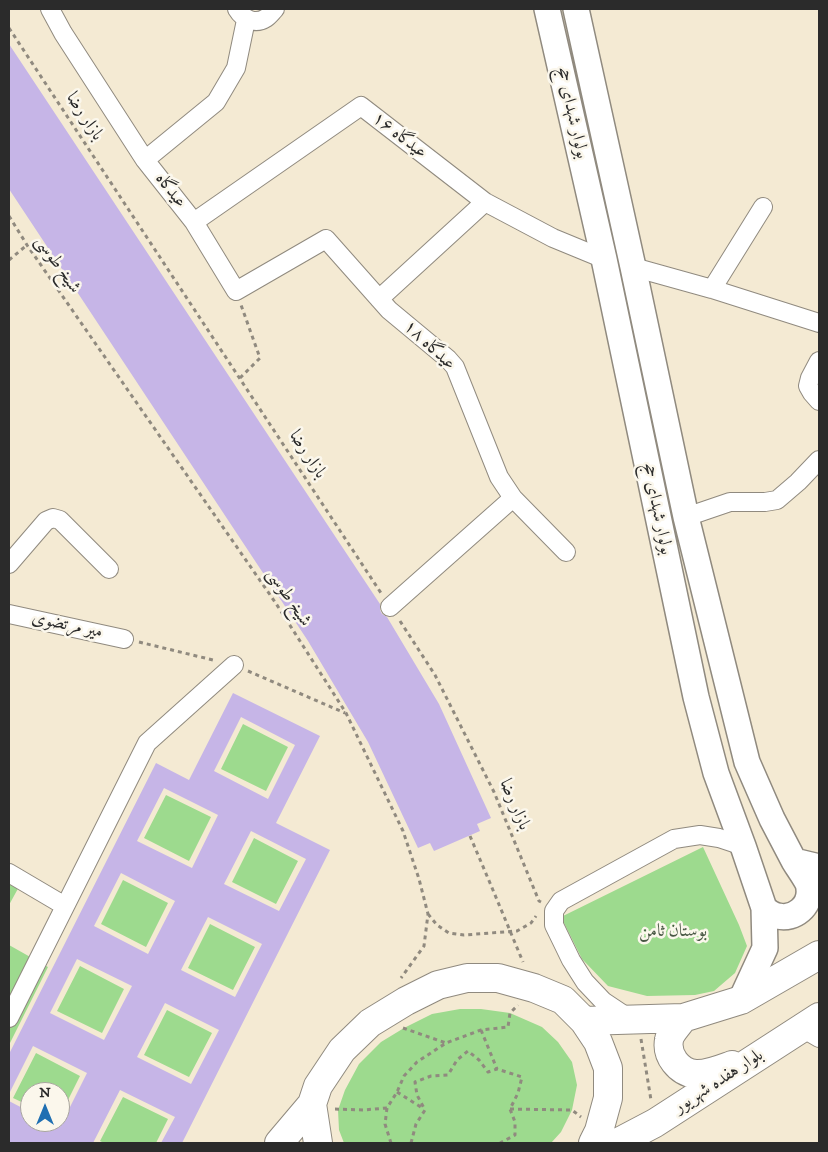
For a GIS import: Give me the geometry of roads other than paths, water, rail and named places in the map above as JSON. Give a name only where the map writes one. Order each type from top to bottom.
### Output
[{"type":"main road","points":[[584,1021],[683,1018],[742,1000],[819,955]]},
{"type":"main road","points":[[279,1143],[312,1104],[318,1086],[342,1050],[370,1023],[430,989],[467,978],[498,978],[534,988],[563,1000],[584,1021],[598,1042],[608,1068],[608,1098],[603,1139]]},
{"type":"main road","points":[[683,1018],[669,1038],[668,1049],[676,1064],[684,1071],[694,1074],[705,1074],[756,1058]]},
{"type":"main road","name":"بلوار هفده شهریور","points":[[603,1139],[655,1123],[756,1058],[814,1028]]},
{"type":"main road","points":[[312,1104],[318,1143]]},
{"type":"street","name":"عیدگاه","points":[[50,9],[145,160],[194,222],[236,291]]},
{"type":"street","points":[[145,160],[216,102],[236,68],[242,14],[257,21],[267,18],[275,9]]},
{"type":"street","name":"بولوار شهدای حج","points":[[547,9],[604,259],[696,696],[716,773],[764,908],[765,948],[742,1000]]},
{"type":"street","name":"بولوار شهدای حج","points":[[576,9],[686,517],[747,762],[772,819],[810,887],[808,899],[803,908],[796,914],[788,917],[779,917],[764,908]]},
{"type":"street","name":"عیدگاه ۱۶","points":[[194,222],[360,106],[484,202],[552,238],[604,259]]},
{"type":"street","points":[[379,299],[484,202]]},
{"type":"street","points":[[712,289],[763,207]]},
{"type":"street","name":"عیدگاه ۱۸","points":[[236,291],[326,239],[389,310],[448,359],[455,368],[499,477],[514,498],[566,552]]},
{"type":"street","points":[[633,267],[712,289],[819,323]]},
{"type":"street","points":[[819,362],[810,378],[808,386],[819,401]]},
{"type":"street","points":[[686,517],[730,502],[777,500],[819,460]]},
{"type":"street","points":[[390,607],[514,498]]},
{"type":"street","points":[[9,564],[46,521],[53,518],[60,520],[109,570]]},
{"type":"street","name":"میر مرتضوی","points":[[9,614],[124,638]]},
{"type":"street","points":[[9,1018],[148,743],[234,665]]},
{"type":"street","points":[[634,1019],[603,1001],[585,982],[544,910],[674,839],[700,835],[719,838],[743,846]]},
{"type":"street","points":[[794,861],[819,867]]},
{"type":"street","points":[[9,873],[64,906]]},
{"type":"park label","name":"بوستان ثامن","points":[[673,932]]}]
